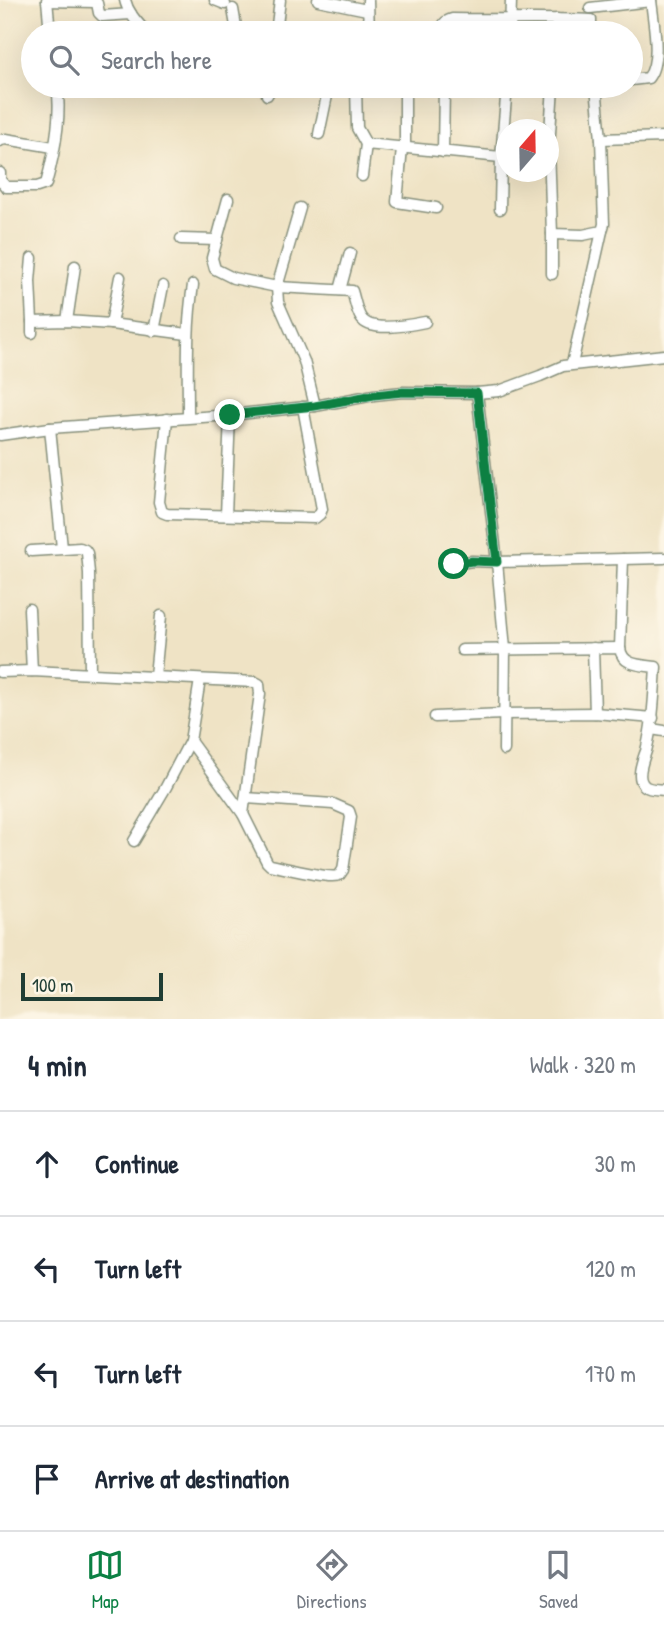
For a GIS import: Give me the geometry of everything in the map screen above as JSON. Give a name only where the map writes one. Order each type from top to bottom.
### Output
[{"type":"street","points":[[49,21],[47,0],[95,2],[102,16],[131,15]]},
{"type":"street","points":[[125,0],[136,21]]},
{"type":"street","points":[[277,21],[280,0]]},
{"type":"street","points":[[317,0],[368,5]]},
{"type":"street","points":[[511,0],[511,20]]},
{"type":"street","points":[[445,21],[591,20],[590,4],[651,0],[655,66],[649,78],[643,79]]},
{"type":"street","points":[[225,4],[232,21]]},
{"type":"street","points":[[0,173],[0,180],[6,187],[43,186],[47,181],[54,147],[58,98]]},
{"type":"street","points":[[319,134],[326,98]]},
{"type":"street","points":[[357,98],[358,128],[366,144],[362,176]]},
{"type":"street","points":[[405,98],[404,148],[397,202],[436,208]]},
{"type":"street","points":[[443,152],[444,98]]},
{"type":"street","points":[[504,119],[506,98]]},
{"type":"street","points":[[552,274],[549,148],[553,98]]},
{"type":"street","points":[[572,364],[604,224],[597,98]]},
{"type":"street","points":[[601,139],[664,136]]},
{"type":"street","points":[[0,141],[6,139],[54,147]]},
{"type":"street","points":[[366,144],[496,157]]},
{"type":"street","points":[[500,209],[501,182]]},
{"type":"street","points":[[228,199],[212,258],[215,270],[233,278],[277,287],[352,291],[361,319],[367,324],[402,326],[425,322]]},
{"type":"street","points":[[300,208],[277,287],[278,302],[304,361],[315,406]]},
{"type":"street","points":[[552,234],[583,235],[602,231]]},
{"type":"street","points":[[181,239],[217,240]]},
{"type":"street","points":[[340,290],[350,253]]},
{"type":"street","points":[[32,258],[32,328],[67,321],[187,334]]},
{"type":"street","points":[[67,321],[75,266]]},
{"type":"street","points":[[111,324],[120,277]]},
{"type":"street","points":[[188,417],[187,334],[193,285]]},
{"type":"street","points":[[154,331],[163,286]]},
{"type":"street","points":[[0,435],[50,428],[315,406],[403,392],[499,391],[572,364],[664,355]]},
{"type":"street","points":[[477,393],[505,649],[504,750]]},
{"type":"street","points":[[167,419],[159,502],[162,512],[315,518],[322,509],[303,407]]},
{"type":"street","points":[[226,515],[230,415]]},
{"type":"street","points":[[50,428],[62,548]]},
{"type":"street","points":[[31,551],[62,548],[83,549],[87,553],[90,673]]},
{"type":"street","points":[[454,564],[472,561],[664,558]]},
{"type":"street","points":[[623,559],[621,655],[627,662],[660,668],[640,779],[647,787],[664,790]]},
{"type":"street","points":[[29,609],[32,671]]},
{"type":"street","points":[[155,676],[161,616]]},
{"type":"street","points":[[593,648],[595,713]]},
{"type":"street","points":[[462,650],[620,648]]},
{"type":"street","points":[[0,672],[155,676],[259,684],[260,694],[243,814]]},
{"type":"street","points":[[134,841],[190,741],[200,680]]},
{"type":"street","points":[[435,717],[595,713],[652,723],[664,730]]},
{"type":"street","points":[[190,741],[243,814],[270,865],[324,875],[340,874],[351,817],[349,811],[333,804],[246,798]]},
{"type":"route","points":[[230,415],[315,406],[403,392],[477,393],[497,562],[472,561],[454,564]]}]
